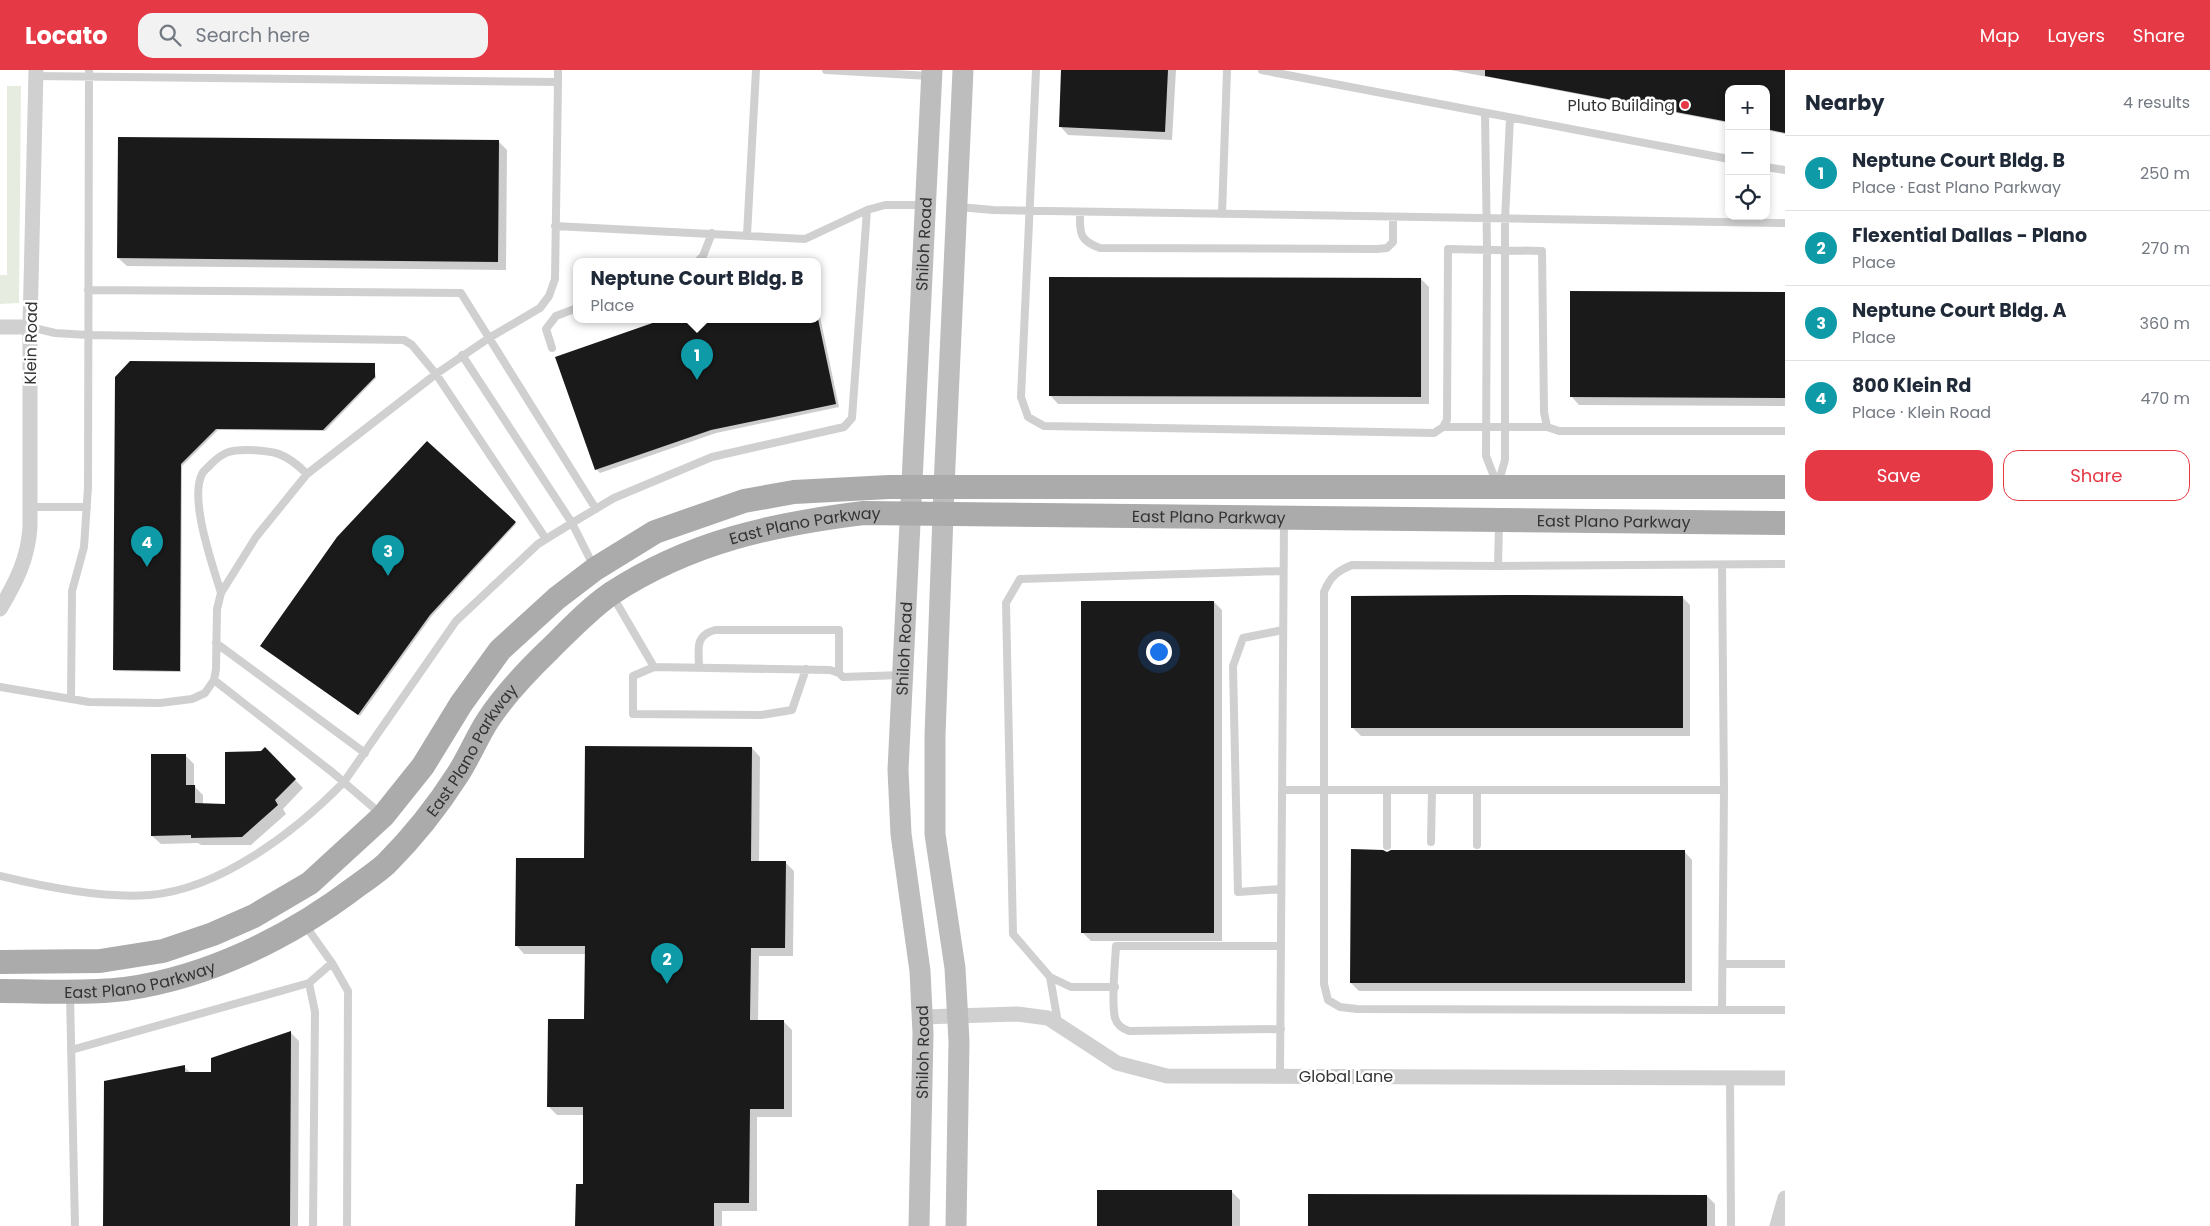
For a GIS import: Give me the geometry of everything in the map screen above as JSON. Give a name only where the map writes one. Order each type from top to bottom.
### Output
[{"type":"main road","name":"Shiloh Road","points":[[956,1226],[957,1015],[955,968],[935,834],[935,736],[944,486],[963,70]]},
{"type":"main road","name":"Shiloh Road","points":[[919,1226],[922,1017],[920,971],[901,834],[898,770],[910,515],[913,487],[931,73]]},
{"type":"main road","points":[[924,205],[957,207]]},
{"type":"main road","name":"East Plano Parkway","points":[[0,962],[100,961],[163,951],[213,934],[254,916],[310,883],[383,816],[423,766],[461,704],[500,650],[558,598],[595,569],[655,532],[744,501],[794,492],[944,486],[1785,487]]},
{"type":"main road","points":[[1284,486],[1284,518]]},
{"type":"main road","points":[[1498,486],[1499,520]]},
{"type":"main road","name":"East Plano Parkway","points":[[0,991],[123,989],[177,979],[230,960],[304,923],[348,893],[384,865],[397,852],[427,818],[458,774],[488,719],[527,671],[572,628],[611,594],[677,557],[746,532],[803,520],[864,514],[1785,523]]},
{"type":"main road","points":[[595,569],[611,594]]},
{"type":"main road","points":[[287,896],[304,923]]},
{"type":"street","name":"Klein Road","points":[[0,609],[18,579],[28,548],[30,507],[30,327],[36,73]]},
{"type":"street","points":[[0,327],[30,327]]},
{"type":"street","name":"Global Lane","points":[[922,1017],[1017,1014],[1048,1018],[1117,1063],[1167,1076],[1785,1078]]},
{"type":"street","points":[[1777,1226],[1785,1198]]},
{"type":"lane","points":[[0,687],[89,702],[160,703],[192,699],[205,693],[214,680],[217,609],[221,593],[256,537],[307,474],[462,355],[530,316],[540,308],[549,296],[555,279],[558,70]]},
{"type":"lane","points":[[747,235],[756,70]]},
{"type":"lane","points":[[826,70],[931,73]]},
{"type":"lane","points":[[1036,70],[1021,397],[1028,418],[1044,426],[1434,433],[1443,427],[1447,420],[1448,249],[1506,250],[1542,251],[1544,412],[1547,427]]},
{"type":"lane","points":[[1222,214],[1227,70]]},
{"type":"lane","points":[[1262,70],[1281,72],[1725,159]]},
{"type":"lane","points":[[36,73],[558,82]]},
{"type":"lane","points":[[71,699],[72,592],[84,547],[87,507],[89,74]]},
{"type":"lane","points":[[1485,113],[1487,250],[1486,456],[1498,486]]},
{"type":"lane","points":[[1498,486],[1506,460],[1506,219],[1510,118]]},
{"type":"lane","points":[[1770,168],[1785,170]]},
{"type":"lane","points":[[555,226],[805,239],[866,210],[885,205],[924,205]]},
{"type":"lane","points":[[957,207],[1080,212],[1785,223]]},
{"type":"lane","points":[[0,876],[50,888],[124,895],[151,895],[211,879],[246,860],[317,808],[344,782],[456,621],[546,539],[614,498],[712,457],[844,427],[852,418],[866,210]]},
{"type":"lane","points":[[1080,212],[1080,234],[1088,244],[1100,248],[1377,250],[1387,248],[1393,242],[1393,217]]},
{"type":"lane","points":[[701,258],[712,233]]},
{"type":"lane","points":[[88,290],[461,293],[596,509]]},
{"type":"lane","points":[[552,348],[546,329],[556,316],[573,310]]},
{"type":"lane","points":[[30,327],[55,333],[88,335],[396,338],[412,345],[436,374],[546,539]]},
{"type":"lane","points":[[462,355],[572,523],[595,569]]},
{"type":"lane","points":[[1443,427],[1547,427],[1559,431],[1785,431]]},
{"type":"lane","points":[[221,593],[199,515],[202,473],[224,452],[239,450],[280,453],[294,461],[307,474]]},
{"type":"lane","points":[[30,507],[87,507]]},
{"type":"lane","points":[[1280,1076],[1284,518]]},
{"type":"lane","points":[[1498,566],[1499,520]]},
{"type":"lane","points":[[1785,564],[1352,565],[1338,570],[1329,580],[1324,592],[1323,608],[1325,790],[1324,984],[1328,1000],[1340,1007],[1785,1010]]},
{"type":"lane","points":[[1722,565],[1724,790],[1722,1010]]},
{"type":"lane","points":[[1115,987],[1071,987],[1050,976],[1013,934],[1006,603],[1020,579],[1283,572]]},
{"type":"lane","points":[[611,594],[654,667]]},
{"type":"lane","points":[[699,668],[699,640],[704,633],[715,630],[838,630],[839,673]]},
{"type":"lane","points":[[1281,889],[1238,892],[1233,666],[1244,638],[1283,630]]},
{"type":"lane","points":[[216,643],[365,753]]},
{"type":"lane","points":[[806,670],[792,710],[761,715],[633,714],[633,676],[654,667],[830,670],[839,673],[843,677],[902,675]]},
{"type":"lane","points":[[214,680],[344,782],[383,816]]},
{"type":"lane","points":[[1282,790],[1724,790]]},
{"type":"lane","points":[[1387,790],[1387,846]]},
{"type":"lane","points":[[1432,790],[1432,842]]},
{"type":"lane","points":[[1477,790],[1477,845]]},
{"type":"lane","points":[[304,923],[332,963],[348,991],[347,1226]]},
{"type":"lane","points":[[1281,946],[1116,946],[1115,987],[1115,1018],[1120,1026],[1129,1031],[1281,1029]]},
{"type":"lane","points":[[71,1050],[309,983],[332,963]]},
{"type":"lane","points":[[1723,964],[1785,964]]},
{"type":"lane","points":[[1050,976],[1058,1025]]},
{"type":"lane","points":[[309,983],[314,1012],[313,1226]]},
{"type":"lane","points":[[70,991],[75,1226]]},
{"type":"lane","points":[[1730,1078],[1731,1226]]},
{"type":"shaded area","points":[[7,86],[21,86],[19,303],[0,304],[0,275],[7,275]]},
{"type":"building","points":[[1061,70],[1168,70],[1165,132],[1059,127]]},
{"type":"building","name":"Pluto Building","points":[[1485,70],[1785,70],[1785,133],[1770,130],[1770,85],[1725,85],[1725,121],[1485,76]]},
{"type":"building","points":[[118,137],[499,140],[498,262],[117,258]]},
{"type":"building","points":[[1049,277],[1421,278],[1421,397],[1049,396]]},
{"type":"building","points":[[1570,291],[1785,292],[1785,398],[1570,397]]},
{"type":"building","points":[[653,323],[819,323],[836,404],[711,430],[595,470],[555,357]]},
{"type":"building","points":[[130,361],[375,363],[375,377],[323,430],[216,429],[181,464],[180,671],[113,670],[115,377]]},
{"type":"building","points":[[427,441],[516,522],[430,615],[358,715],[260,646],[337,537]]},
{"type":"building","points":[[1351,596],[1683,596],[1683,728],[1351,728]]},
{"type":"building","points":[[1081,601],[1214,601],[1214,933],[1081,933]]},
{"type":"building","points":[[585,746],[752,747],[751,861],[786,861],[785,948],[751,948],[750,1020],[784,1020],[784,1109],[750,1109],[749,1203],[714,1203],[714,1226],[575,1226],[576,1184],[583,1184],[583,1107],[547,1107],[548,1019],[584,1019],[585,946],[515,946],[516,858],[584,858]]},
{"type":"building","points":[[265,747],[296,779],[275,800],[278,805],[242,837],[191,838],[191,835],[151,836],[151,754],[186,754],[186,785],[195,785],[195,803],[225,804],[225,752],[261,751]]},
{"type":"building","points":[[1351,849],[1383,850],[1387,852],[1391,850],[1685,850],[1685,983],[1350,983]]},
{"type":"building","points":[[291,1031],[290,1226],[103,1226],[104,1081],[185,1065],[185,1072],[211,1072],[211,1058]]},
{"type":"building","points":[[1097,1190],[1232,1190],[1232,1226],[1097,1226]]},
{"type":"building","points":[[1308,1194],[1707,1195],[1707,1226],[1308,1226]]},
{"type":"place","name":"Pluto Building","points":[[1685,105]]},
{"type":"place","name":"Neptune Court Bldg. B","points":[[697,380]]},
{"type":"place","name":"800 Klein Rd","points":[[147,567]]},
{"type":"place","name":"Neptune Court Bldg. A","points":[[388,576]]},
{"type":"place","name":"Flexential Dallas - Plano","points":[[667,984]]}]
